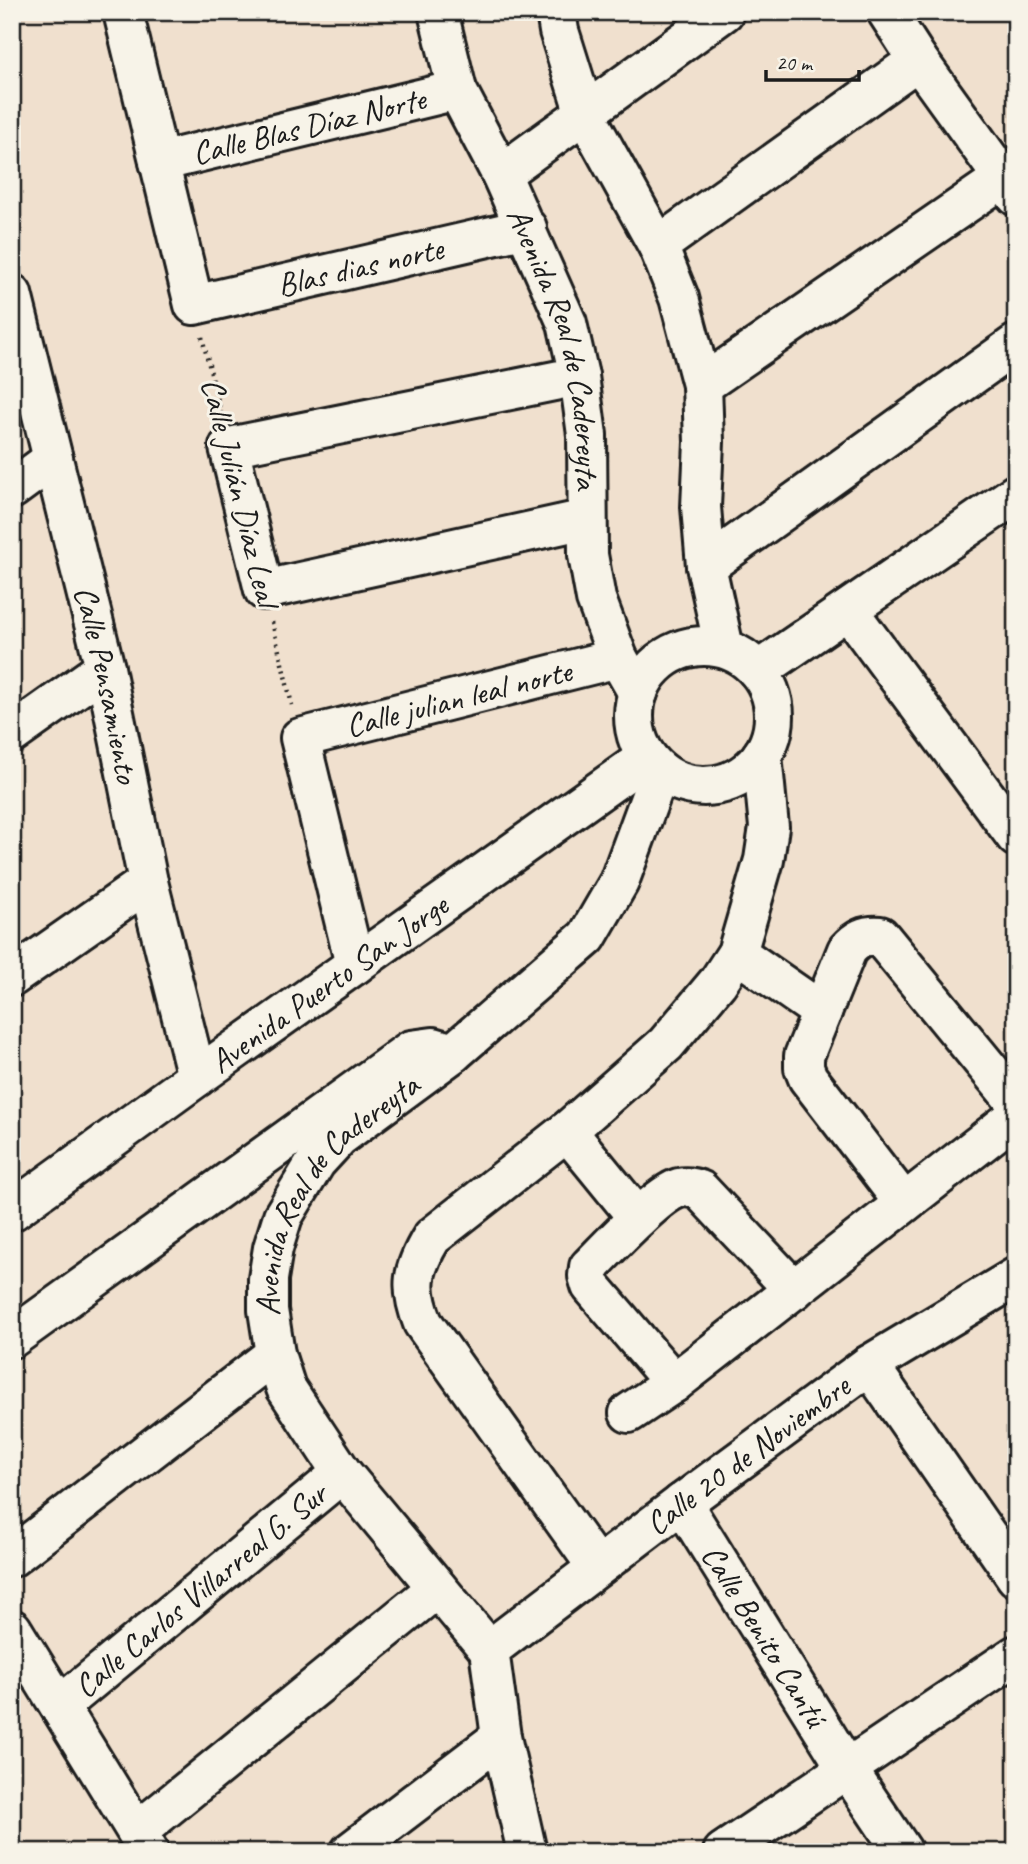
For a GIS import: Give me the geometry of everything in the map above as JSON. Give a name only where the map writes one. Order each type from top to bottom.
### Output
[{"type":"street","name":"Avenida Real de Cadereyta","points":[[438,12],[457,90],[527,228],[567,324],[579,376],[587,435],[586,519],[588,555],[596,599],[618,658],[638,693]]},
{"type":"street","points":[[556,12],[559,31],[585,114],[658,246],[679,298],[702,385],[704,442],[701,507],[706,566],[724,648]]},
{"type":"street","points":[[501,174],[724,12]]},
{"type":"street","points":[[702,385],[1009,187],[887,12]]},
{"type":"street","points":[[133,14],[159,162],[194,305]]},
{"type":"street","points":[[658,246],[918,60]]},
{"type":"street","name":"Calle Blas Díaz Norte","points":[[159,162],[457,90]]},
{"type":"street","name":"Blas dias norte","points":[[194,305],[527,228]]},
{"type":"street","name":"Calle Pensamiento","points":[[12,293],[105,668],[148,882],[197,1077]]},
{"type":"street","points":[[706,566],[1016,345]]},
{"type":"street","points":[[229,447],[579,376]]},
{"type":"street","name":"Calle Julián Díaz Leal","points":[[229,447],[264,590]]},
{"type":"street","points":[[12,489],[53,459]]},
{"type":"street","points":[[758,671],[1016,494]]},
{"type":"street","points":[[264,590],[586,519]]},
{"type":"street","points":[[848,610],[1016,837]]},
{"type":"street","points":[[698,646],[724,648],[743,657],[758,671],[770,690],[775,712],[772,735],[762,755],[741,775],[715,786],[686,784],[653,764],[637,737],[634,715],[638,693],[651,670],[672,654],[698,646]]},
{"type":"street","name":"Calle julian leal norte","points":[[300,738],[618,658]]},
{"type":"street","points":[[12,734],[105,668]]},
{"type":"street","points":[[300,738],[355,965]]},
{"type":"street","points":[[597,1567],[423,1323],[415,1303],[414,1287],[418,1261],[432,1237],[567,1131],[666,1044],[718,982],[737,953],[764,860],[769,827],[762,755]]},
{"type":"street","name":"Avenida Real de Cadereyta","points":[[489,1650],[342,1473],[286,1388],[275,1354],[268,1310],[268,1279],[273,1248],[283,1216],[316,1162],[339,1138],[453,1053],[587,937],[619,881],[653,764]]},
{"type":"street","name":"Avenida Puerto San Jorge","points":[[12,1211],[355,965],[653,764]]},
{"type":"street","points":[[12,977],[148,882]]},
{"type":"street","points":[[904,1203],[808,1078],[804,1068],[804,1056],[847,950],[857,939],[868,935],[880,936],[1016,1102]]},
{"type":"street","points":[[737,953],[822,1012]]},
{"type":"street","points":[[12,1338],[411,1050],[433,1047],[453,1053]]},
{"type":"street","points":[[629,1413],[674,1383],[1016,1116]]},
{"type":"street","points":[[567,1131],[638,1218]]},
{"type":"street","points":[[674,1383],[591,1286],[588,1276],[589,1267],[638,1218],[676,1189],[686,1187],[701,1190],[793,1290]]},
{"type":"street","name":"Calle 20 de Noviembre","points":[[489,1650],[869,1365],[1016,1277]]},
{"type":"street","points":[[12,1557],[275,1354]]},
{"type":"street","points":[[869,1365],[1016,1577]]},
{"type":"street","name":"Calle Carlos Villarreal G. Sur","points":[[60,1706],[342,1473]]},
{"type":"street","name":"Calle Benito Cantú","points":[[682,1503],[846,1767],[903,1852]]},
{"type":"street","points":[[12,1629],[143,1842],[437,1588]]},
{"type":"street","points":[[489,1650],[501,1737],[527,1852]]},
{"type":"street","points":[[723,1852],[1016,1655]]},
{"type":"street","points":[[350,1852],[501,1737]]},
{"type":"path","name":"Calle Julián Díaz Leal","points":[[194,305],[229,447]]},
{"type":"path","name":"Calle Julián Díaz Leal","points":[[264,590],[300,738]]}]
